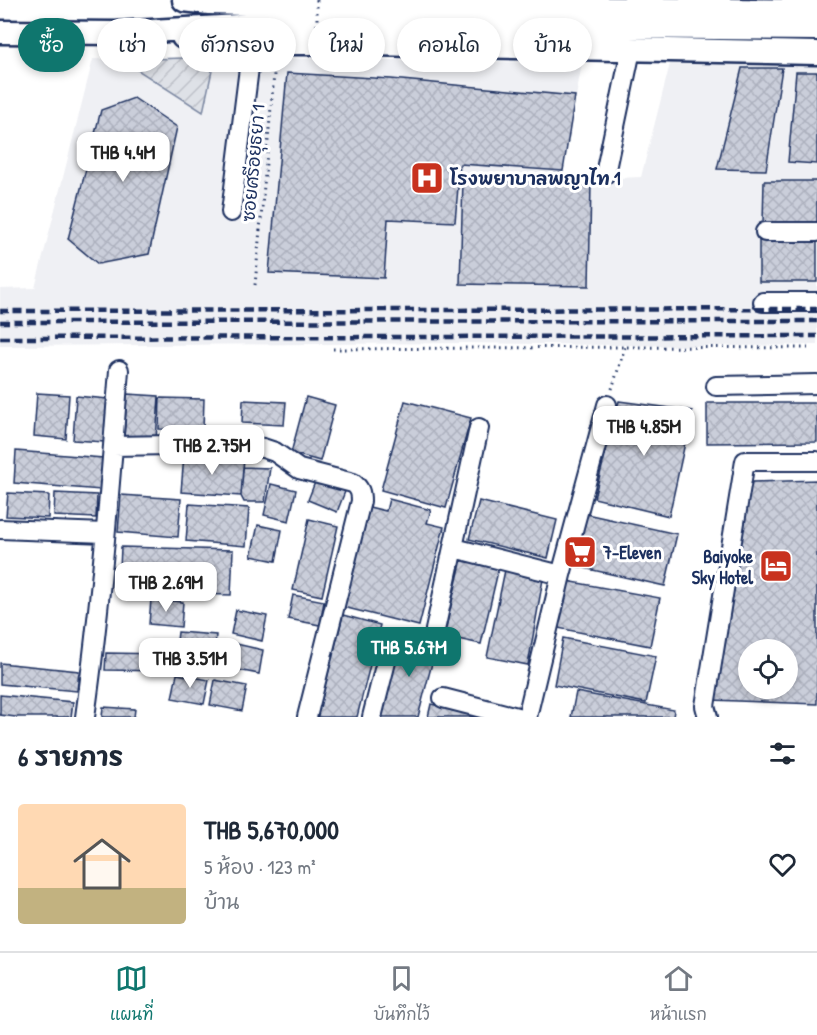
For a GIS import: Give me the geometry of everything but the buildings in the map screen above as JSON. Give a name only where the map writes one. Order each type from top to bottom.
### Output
[{"type":"main road","points":[[184,0],[388,16],[817,29]]},
{"type":"main road","points":[[167,31],[388,16],[817,11]]},
{"type":"main road","points":[[0,32],[97,33]]},
{"type":"main road","points":[[296,44],[817,53]]},
{"type":"street","points":[[605,174],[631,50]]},
{"type":"street","points":[[231,212],[248,72]]},
{"type":"street","points":[[765,232],[817,232]]},
{"type":"street","points":[[763,302],[817,302]]},
{"type":"street","points":[[85,717],[105,533],[119,370]]},
{"type":"street","points":[[716,386],[817,384]]},
{"type":"street","points":[[527,717],[561,575],[607,405]]},
{"type":"street","points":[[435,630],[479,428]]},
{"type":"street","points":[[113,446],[230,444],[263,447],[275,452],[299,469],[353,483],[358,487],[361,501],[308,717]]},
{"type":"street","points":[[708,717],[705,706],[745,461],[817,461]]},
{"type":"street","points":[[0,529],[105,533]]},
{"type":"street","points":[[454,548],[561,575]]},
{"type":"street","points":[[372,717],[391,642]]},
{"type":"street","points":[[443,698],[517,717]]},
{"type":"path","points":[[317,0],[317,18]]},
{"type":"path","name":"ซอยศรีอยุธยา 1","points":[[255,285],[275,72]]},
{"type":"path","points":[[607,405],[625,347]]},
{"type":"path","points":[[333,349],[808,348]]},
{"type":"shaded area","points":[[179,58],[179,72],[212,72],[203,112],[141,72],[167,72],[167,59]]},
{"type":"shaded area","points":[[296,58],[308,58],[308,72],[385,72],[385,60],[397,60],[397,72],[501,72],[501,62],[513,62],[513,72],[580,72],[562,176],[594,179],[641,177],[671,60],[817,63],[817,345],[466,343],[0,346],[0,289],[35,288],[93,59],[97,59],[97,72],[167,72],[167,59],[179,59],[179,72],[296,72]]},
{"type":"railway","points":[[0,311],[817,309]]},
{"type":"railway","points":[[0,322],[817,321]]},
{"type":"railway","points":[[0,338],[817,336]]},
{"type":"place","name":"โรงพยาบาลพญาไท 1","points":[[427,178]]},
{"type":"place","name":"7-Eleven","points":[[580,552]]},
{"type":"place","name":"Baiyoke Sky Hotel","points":[[776,566]]}]
